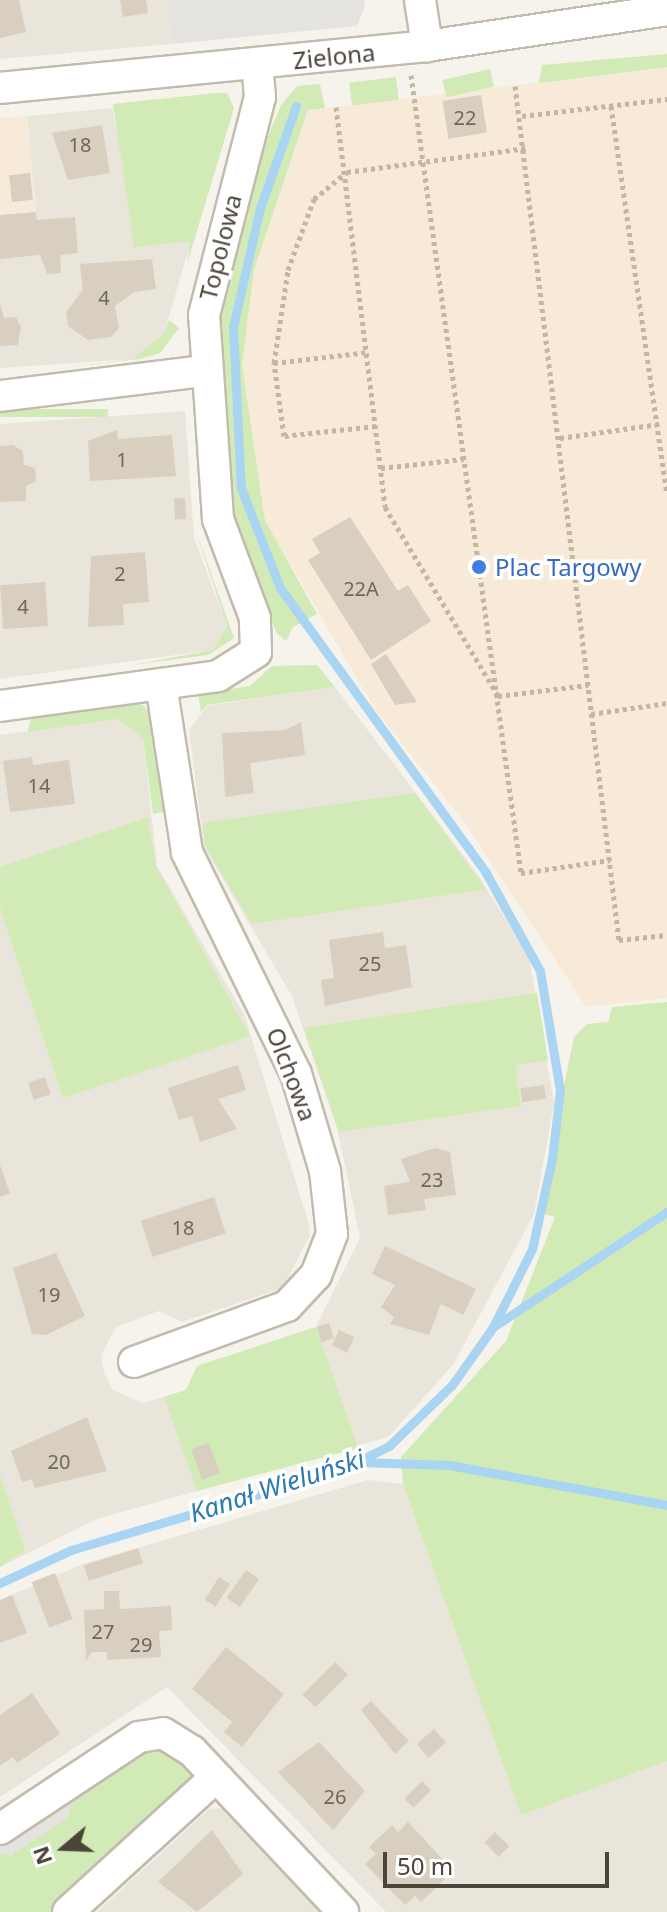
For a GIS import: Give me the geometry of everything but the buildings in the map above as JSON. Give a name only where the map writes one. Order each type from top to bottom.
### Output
[{"type":"street","points":[[419,58],[420,0]]},
{"type":"street","name":"Zielona","points":[[0,88],[257,64],[419,58],[667,10]]},
{"type":"street","name":"Topolowa","points":[[205,371],[206,290],[260,97],[257,64]]},
{"type":"street","points":[[0,396],[205,371],[222,542],[260,637],[256,652],[234,672],[0,706]]},
{"type":"street","name":"Olchowa","points":[[134,1362],[287,1306],[316,1275],[332,1234],[325,1171],[296,1074],[187,852],[161,684]]},
{"type":"street","points":[[0,1829],[152,1733],[176,1738],[343,1912]]},
{"type":"street","points":[[68,1912],[216,1777]]},
{"type":"path","points":[[419,58],[427,163],[464,459],[521,873],[610,860]]},
{"type":"path","points":[[515,86],[526,148],[619,940],[667,935]]},
{"type":"path","points":[[522,116],[667,99]]},
{"type":"path","points":[[611,106],[667,493]]},
{"type":"path","points":[[336,107],[347,172],[385,507],[498,696]]},
{"type":"path","points":[[376,426],[284,436],[274,363],[288,270],[314,199],[347,172],[526,148]]},
{"type":"path","points":[[274,363],[368,352]]},
{"type":"path","points":[[560,438],[659,424]]},
{"type":"path","points":[[381,468],[464,459]]},
{"type":"path","points":[[498,696],[588,685]]},
{"type":"path","points":[[591,714],[667,703]]},
{"type":"shaded area","points":[[0,0],[166,0],[172,44],[0,59]]},
{"type":"shaded area","points":[[166,0],[364,0],[365,6],[357,26],[172,44]]},
{"type":"shaded area","name":"Plac Targowy","points":[[667,67],[667,998],[586,1007],[463,820],[374,708],[265,520],[242,365],[254,270],[308,110]]},
{"type":"shaded area","points":[[113,108],[115,124],[191,241],[164,333],[133,359],[0,368],[0,259],[40,255],[27,116]]},
{"type":"shaded area","points":[[27,116],[40,255],[0,259],[0,118]]},
{"type":"shaded area","points":[[185,411],[194,538],[227,626],[213,650],[0,679],[0,424]]},
{"type":"shaded area","points":[[335,687],[476,872],[529,957],[554,1103],[534,1214],[453,1365],[388,1437],[97,1519],[0,1567],[0,735],[117,719],[143,738],[157,866],[244,1014],[308,1221],[310,1235],[283,1288],[182,1322],[159,1311],[116,1327],[101,1356],[104,1373],[113,1390],[143,1403],[186,1390],[197,1366],[316,1327],[360,1238],[338,1132],[292,996],[204,847],[189,730],[207,706]]},
{"type":"shaded area","points":[[368,1480],[403,1484],[521,1814],[667,1761],[667,1912],[386,1912],[167,1687],[0,1797],[0,1600],[83,1564]]},
{"type":"shaded area","points":[[73,1796],[68,1818],[10,1855],[0,1855],[0,1845]]},
{"type":"shaded area","points":[[221,1808],[319,1912],[97,1912],[209,1809]]},
{"type":"green space","points":[[667,54],[667,67],[539,83],[542,65]]},
{"type":"green space","points":[[490,69],[494,87],[446,98],[442,80]]},
{"type":"green space","points":[[396,77],[399,100],[352,106],[349,83]]},
{"type":"green space","points":[[320,84],[325,108],[308,110],[254,270],[242,365],[265,520],[317,614],[293,627],[286,641],[277,634],[236,530],[220,306],[258,160],[281,105],[297,86]]},
{"type":"green space","points":[[227,93],[234,108],[187,264],[190,241],[134,247],[113,104]]},
{"type":"green space","points":[[169,320],[179,328],[160,353],[139,359],[51,369],[133,359],[164,333]]},
{"type":"green space","points":[[0,409],[108,409],[108,417],[0,417]]},
{"type":"green space","points":[[193,523],[234,638],[208,655],[132,665],[213,650],[227,626]]},
{"type":"green space","points":[[317,665],[335,687],[207,705],[201,712],[198,694],[250,686],[272,666]]},
{"type":"green space","points":[[140,702],[151,715],[168,811],[153,814],[143,738],[117,719],[28,732],[31,717]]},
{"type":"green space","points":[[415,793],[486,889],[252,924],[205,846],[203,823]]},
{"type":"green space","points":[[148,817],[156,866],[250,1036],[63,1098],[0,907],[0,867]]},
{"type":"green space","points":[[537,993],[548,1060],[516,1065],[521,1106],[339,1132],[304,1028]]},
{"type":"green space","points":[[667,1002],[667,1761],[521,1815],[403,1484],[401,1457],[506,1341],[555,1217],[538,1212],[574,1037],[587,1024],[608,1022],[612,1007]]},
{"type":"green space","points":[[316,1327],[358,1448],[197,1491],[164,1397],[186,1390],[197,1366]]},
{"type":"green space","points":[[0,1475],[25,1550],[0,1567]]},
{"type":"green space","points":[[166,1746],[191,1771],[191,1783],[60,1912],[0,1912],[0,1855],[11,1855],[73,1796],[146,1749]]},
{"type":"waterway","points":[[296,106],[260,208],[233,327],[241,488],[280,588],[486,873],[540,971],[560,1090],[552,1159],[532,1249],[493,1327]]},
{"type":"waterway","name":"Kanał Wieluński","points":[[0,1583],[71,1550],[340,1470],[389,1446],[452,1385],[493,1327],[667,1212]]},
{"type":"waterway","points":[[360,1462],[449,1465],[667,1505]]},
{"type":"place","name":"Plac Targowy","points":[[479,567]]}]
